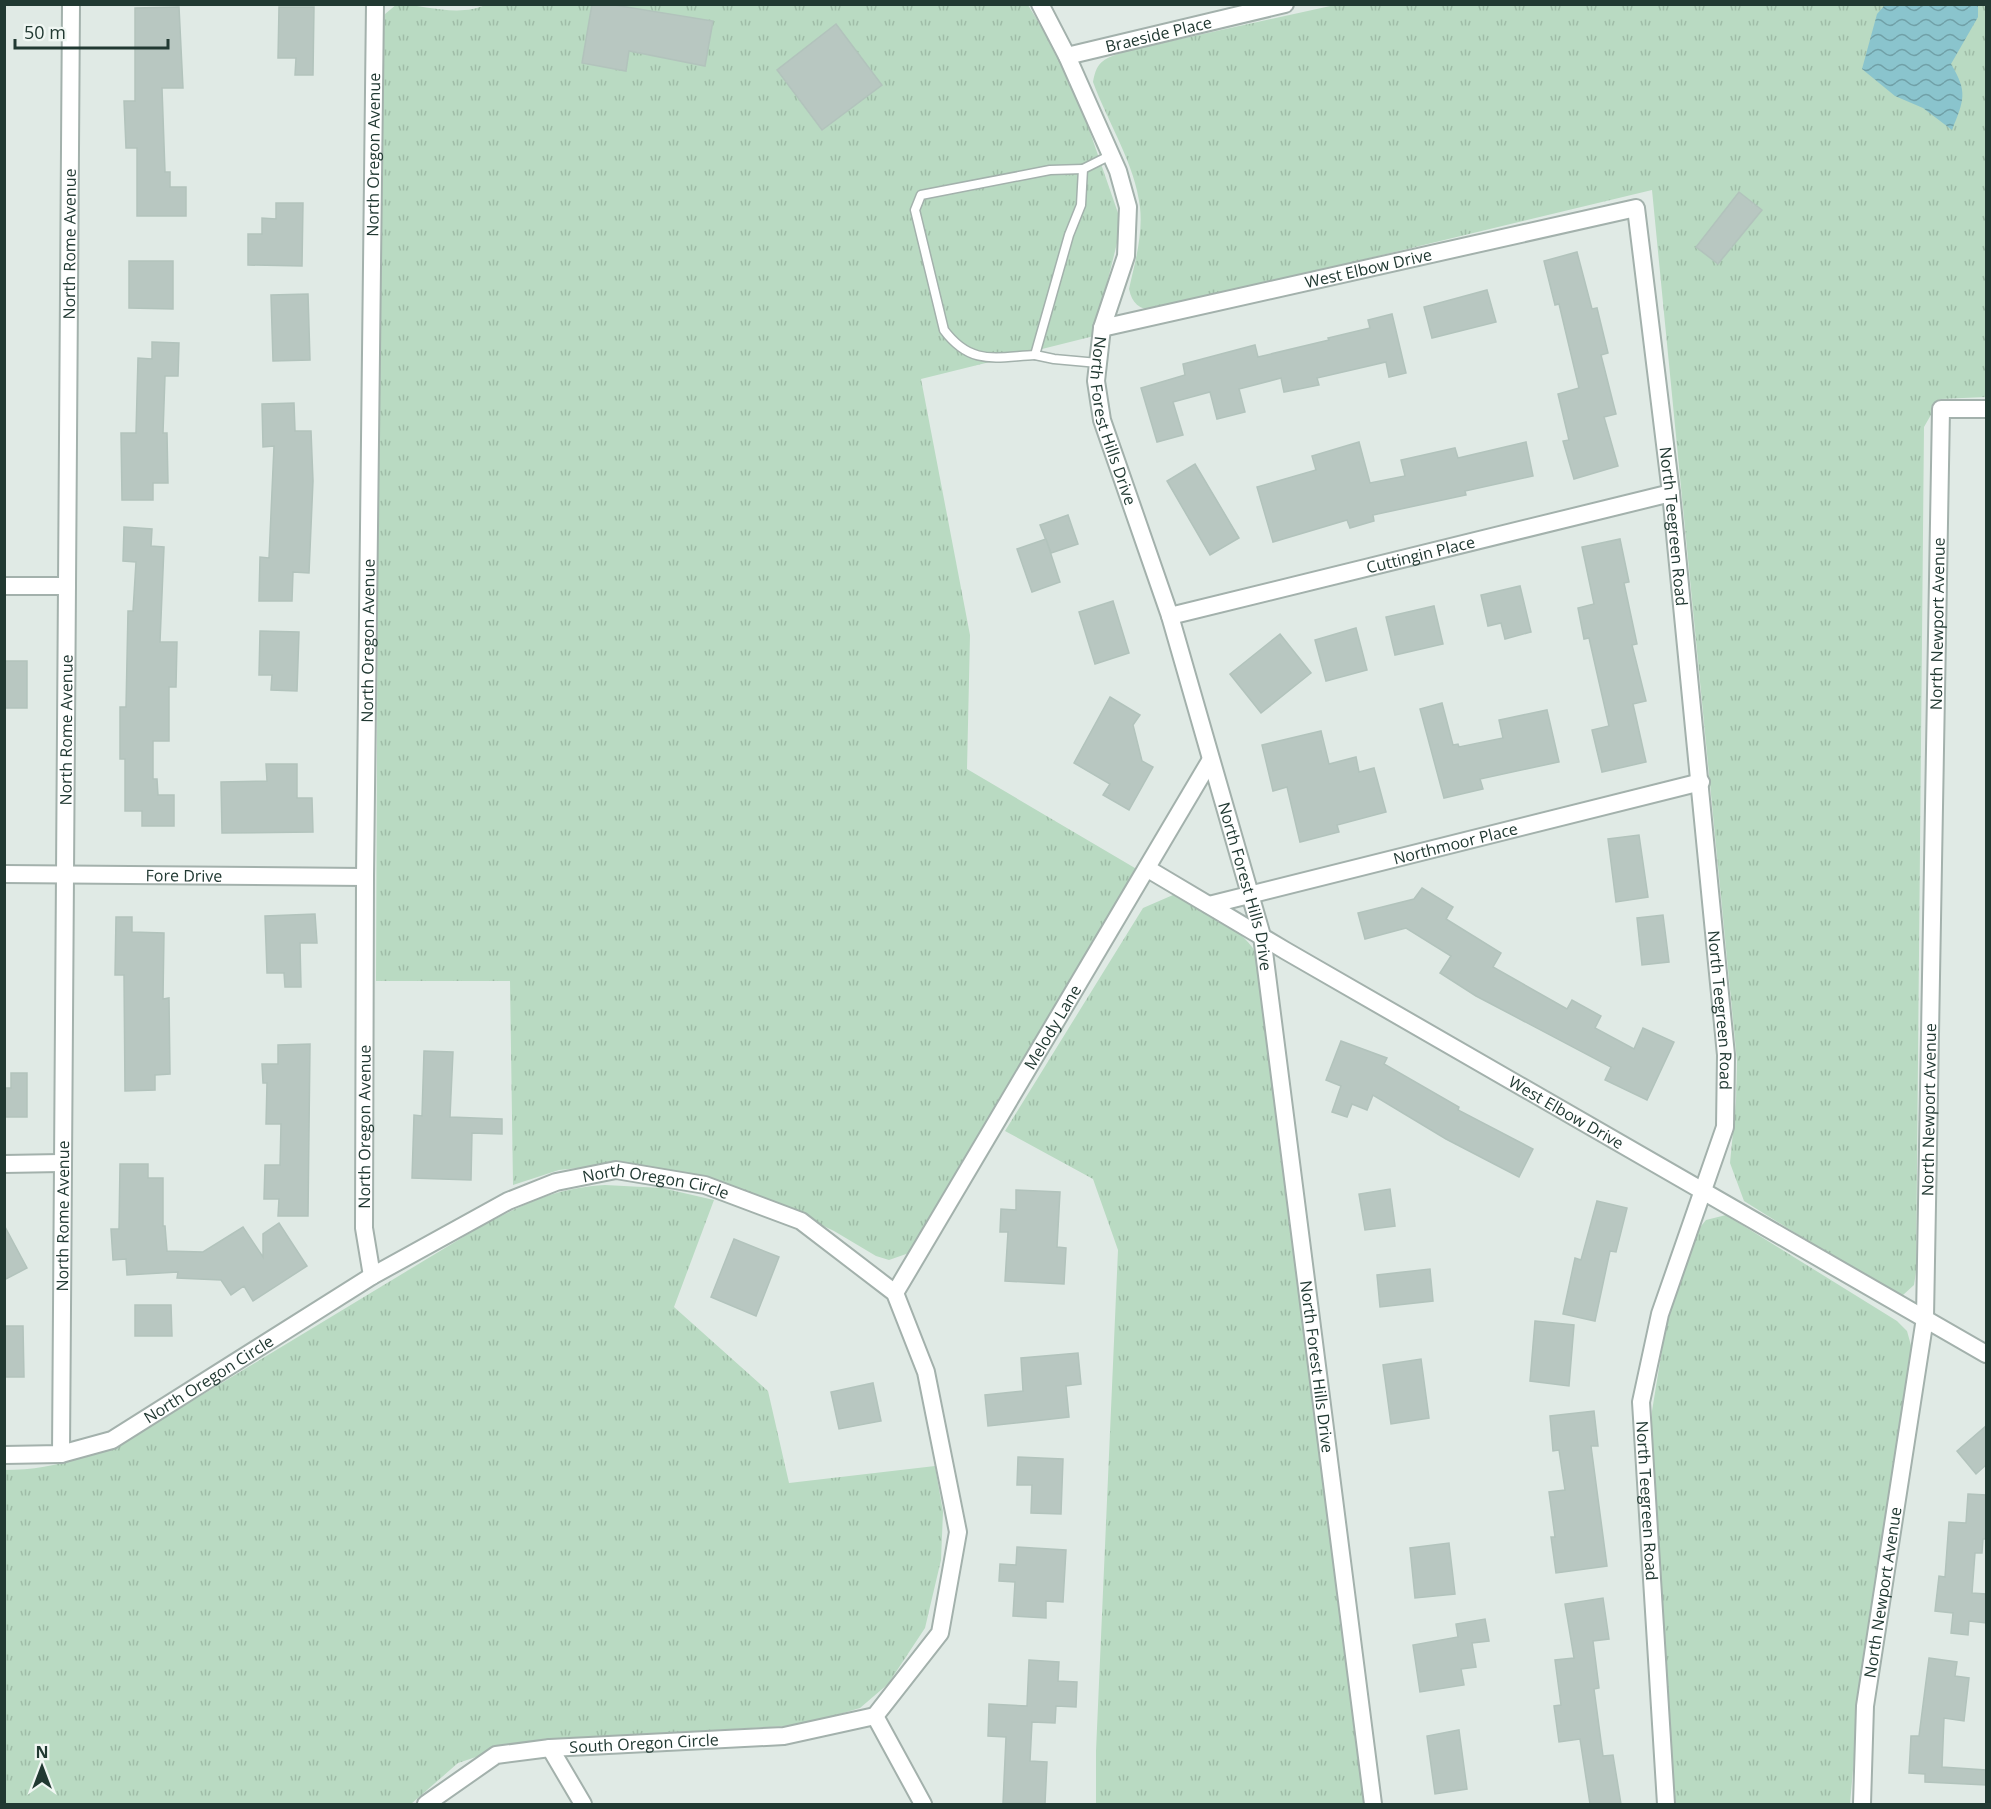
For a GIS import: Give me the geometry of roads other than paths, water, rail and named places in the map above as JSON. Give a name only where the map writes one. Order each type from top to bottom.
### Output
[{"type":"street","name":"North Rome Avenue","points":[[61,1454],[61,1163],[71,4]]},
{"type":"street","name":"North Oregon Avenue","points":[[372,1276],[364,1228],[365,877],[375,4]]},
{"type":"street","name":"North Forest Hills Drive","points":[[1040,4],[1067,56],[1111,155],[1128,207],[1126,256],[1102,328],[1096,381],[1102,420],[1170,616],[1262,936],[1373,1804]]},
{"type":"street","name":"Braeside Place","points":[[1067,56],[1285,4]]},
{"type":"street","name":"West Elbow Drive","points":[[1102,328],[1636,208]]},
{"type":"street","name":"North Teegreen Road","points":[[1636,208],[1671,494],[1726,1055],[1725,1127],[1660,1314],[1641,1402],[1666,1804]]},
{"type":"street","name":"North Newport Avenue","points":[[1862,1804],[1865,1706],[1925,1318],[1941,409],[1986,409]]},
{"type":"street","name":"Cuttingin Place","points":[[1170,616],[1671,494]]},
{"type":"street","points":[[4,586],[67,586]]},
{"type":"street","name":"Melody Lane","points":[[895,1293],[1210,761]]},
{"type":"street","name":"Northmoor Place","points":[[1209,905],[1701,782]]},
{"type":"street","name":"West Elbow Drive","points":[[1148,869],[1986,1353]]},
{"type":"street","name":"Fore Drive","points":[[4,874],[365,877]]},
{"type":"street","points":[[4,1164],[61,1163]]},
{"type":"street","name":"North Oregon Circle","points":[[4,1455],[61,1454],[112,1440],[372,1276],[508,1201],[556,1182],[616,1170],[705,1185],[801,1221],[895,1293]]},
{"type":"street","points":[[895,1293],[926,1372],[958,1532],[940,1633],[875,1716],[923,1804]]},
{"type":"street","name":"South Oregon Circle","points":[[426,1804],[496,1755],[550,1748],[784,1736],[875,1716]]},
{"type":"street","points":[[550,1748],[583,1804]]},
{"type":"lane","points":[[1098,363],[1035,355],[972,356],[955,345],[944,330],[915,210],[921,195],[1050,170],[1083,169],[1111,155]]},
{"type":"lane","points":[[1035,355],[1069,235],[1081,205],[1083,169]]},
{"type":"water","points":[[1885,5],[1978,5],[1978,17],[1951,64],[1962,89],[1961,103],[1952,130],[1923,108],[1895,96],[1862,69],[1877,14]]}]
